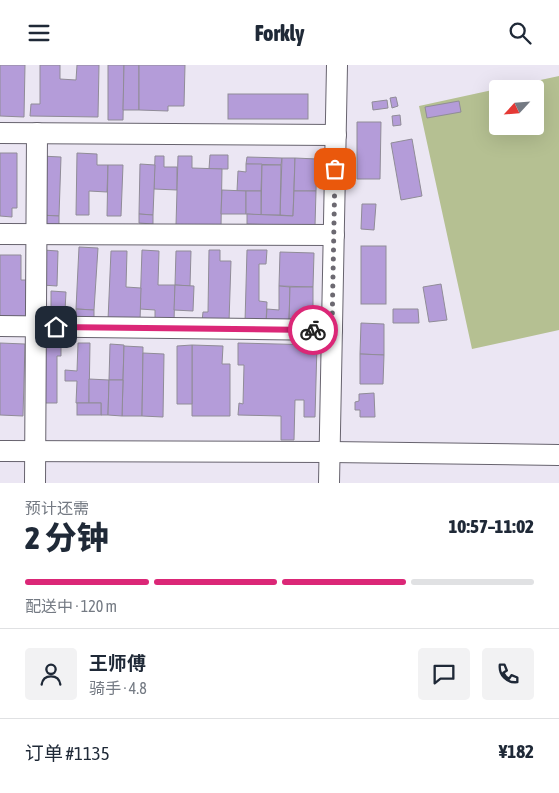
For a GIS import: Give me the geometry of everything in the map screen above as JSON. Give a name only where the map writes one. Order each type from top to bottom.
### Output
[{"type":"street","points":[[329,483],[337,65]]},
{"type":"street","points":[[0,133],[336,135]]},
{"type":"street","points":[[35,483],[37,133]]},
{"type":"street","points":[[0,234],[334,235]]},
{"type":"street","points":[[0,326],[332,330]]},
{"type":"street","points":[[0,451],[559,455]]},
{"type":"green space","points":[[559,76],[559,330],[472,349],[419,106],[489,91],[489,135],[544,135],[544,80],[541,80]]},
{"type":"building","points":[[0,65],[25,65],[24,117],[0,116]]},
{"type":"building","points":[[40,65],[60,65],[60,79],[76,80],[77,65],[99,65],[98,117],[30,116],[31,104],[40,104]]},
{"type":"building","points":[[108,65],[124,65],[123,120],[108,120]]},
{"type":"building","points":[[124,65],[139,65],[139,110],[123,110]]},
{"type":"building","points":[[139,65],[185,65],[184,106],[168,106],[168,111],[139,110]]},
{"type":"building","points":[[228,94],[308,94],[308,119],[228,119]]},
{"type":"building","points":[[396,97],[398,106],[392,108],[390,98]]},
{"type":"building","points":[[387,100],[388,108],[373,110],[372,102]]},
{"type":"building","points":[[459,101],[461,112],[427,118],[425,107]]},
{"type":"building","points":[[400,115],[401,125],[393,126],[392,116]]},
{"type":"building","points":[[357,122],[381,122],[380,179],[357,179]]},
{"type":"building","points":[[412,139],[422,196],[401,200],[391,143]]},
{"type":"building","points":[[0,153],[17,153],[17,208],[12,208],[12,217],[0,216]]},
{"type":"building","points":[[77,153],[97,154],[97,165],[108,165],[107,192],[89,191],[89,215],[76,215]]},
{"type":"building","points":[[210,155],[228,155],[228,169],[209,169]]},
{"type":"building","points":[[41,156],[61,157],[59,216],[39,215]]},
{"type":"building","points":[[155,156],[164,156],[164,167],[177,167],[177,190],[154,189]]},
{"type":"building","points":[[178,156],[192,156],[192,168],[222,169],[221,227],[176,225]]},
{"type":"building","points":[[247,157],[282,158],[281,165],[246,164]]},
{"type":"building","points":[[282,158],[295,158],[293,216],[280,215]]},
{"type":"building","points":[[295,158],[317,159],[316,191],[294,191]]},
{"type":"building","points":[[140,164],[155,165],[153,215],[139,214]]},
{"type":"building","points":[[246,164],[262,164],[261,191],[237,191],[238,171],[246,172]]},
{"type":"building","points":[[108,165],[123,165],[121,216],[107,216]]},
{"type":"building","points":[[262,165],[281,165],[280,215],[261,215]]},
{"type":"building","points":[[222,190],[246,191],[246,214],[221,214]]},
{"type":"building","points":[[246,191],[261,191],[261,215],[246,214]]},
{"type":"building","points":[[294,191],[316,191],[315,226],[247,224],[247,214],[293,216]]},
{"type":"building","points":[[362,204],[376,204],[374,230],[361,229]]},
{"type":"building","points":[[139,214],[153,215],[153,224],[139,223]]},
{"type":"building","points":[[39,215],[59,216],[59,227],[39,226]]},
{"type":"building","points":[[361,246],[386,246],[386,304],[361,304]]},
{"type":"building","points":[[79,247],[98,248],[94,310],[76,309]]},
{"type":"building","points":[[43,250],[58,251],[57,286],[42,285]]},
{"type":"building","points":[[142,250],[159,251],[158,285],[175,285],[174,322],[155,322],[155,310],[140,309]]},
{"type":"building","points":[[209,250],[220,250],[220,261],[231,261],[229,322],[202,321],[203,312],[208,312]]},
{"type":"building","points":[[247,250],[267,250],[266,264],[259,264],[259,301],[267,302],[266,323],[245,322]]},
{"type":"building","points":[[111,251],[127,251],[126,287],[141,288],[140,321],[108,320]]},
{"type":"building","points":[[176,251],[191,251],[190,286],[175,285]]},
{"type":"building","points":[[280,252],[314,253],[313,287],[279,286]]},
{"type":"building","points":[[0,255],[21,255],[21,280],[29,280],[28,320],[0,319]]},
{"type":"building","points":[[441,284],[447,320],[429,322],[423,287]]},
{"type":"building","points":[[175,285],[194,286],[193,311],[174,310]]},
{"type":"building","points":[[279,286],[290,287],[289,323],[266,323],[267,309],[279,310]]},
{"type":"building","points":[[290,287],[313,287],[313,322],[289,321]]},
{"type":"building","points":[[51,291],[66,292],[65,311],[51,310]]},
{"type":"building","points":[[76,309],[94,310],[94,322],[76,321]]},
{"type":"building","points":[[393,309],[418,309],[419,323],[393,323]]},
{"type":"building","points":[[361,323],[384,324],[384,355],[360,354]]},
{"type":"building","points":[[43,341],[61,341],[61,356],[57,356],[57,403],[42,403]]},
{"type":"building","points":[[0,343],[25,344],[23,416],[0,415]]},
{"type":"building","points":[[78,343],[90,343],[89,403],[76,403],[77,381],[65,381],[65,370],[77,371]]},
{"type":"building","points":[[238,343],[317,345],[315,417],[304,417],[304,400],[295,400],[294,440],[281,440],[281,416],[238,415],[239,403],[243,404],[244,365],[238,365]]},
{"type":"building","points":[[110,344],[124,345],[123,380],[109,380]]},
{"type":"building","points":[[192,345],[223,346],[222,364],[230,364],[230,416],[192,416]]},
{"type":"building","points":[[192,345],[192,404],[177,404],[177,346]]},
{"type":"building","points":[[124,346],[143,347],[142,416],[122,416]]},
{"type":"building","points":[[143,353],[164,354],[163,417],[142,416]]},
{"type":"building","points":[[360,354],[384,355],[383,384],[360,384]]},
{"type":"building","points":[[89,379],[109,380],[108,415],[101,415],[101,403],[89,403]]},
{"type":"building","points":[[109,380],[123,380],[122,416],[108,415]]},
{"type":"building","points":[[374,393],[375,417],[360,417],[360,410],[355,410],[355,402],[359,401],[359,394]]},
{"type":"building","points":[[77,403],[101,403],[101,415],[77,415]]},
{"type":"way so far","points":[[313,330],[332,330],[335,169]]},
{"type":"route","points":[[56,327],[313,330]]}]
